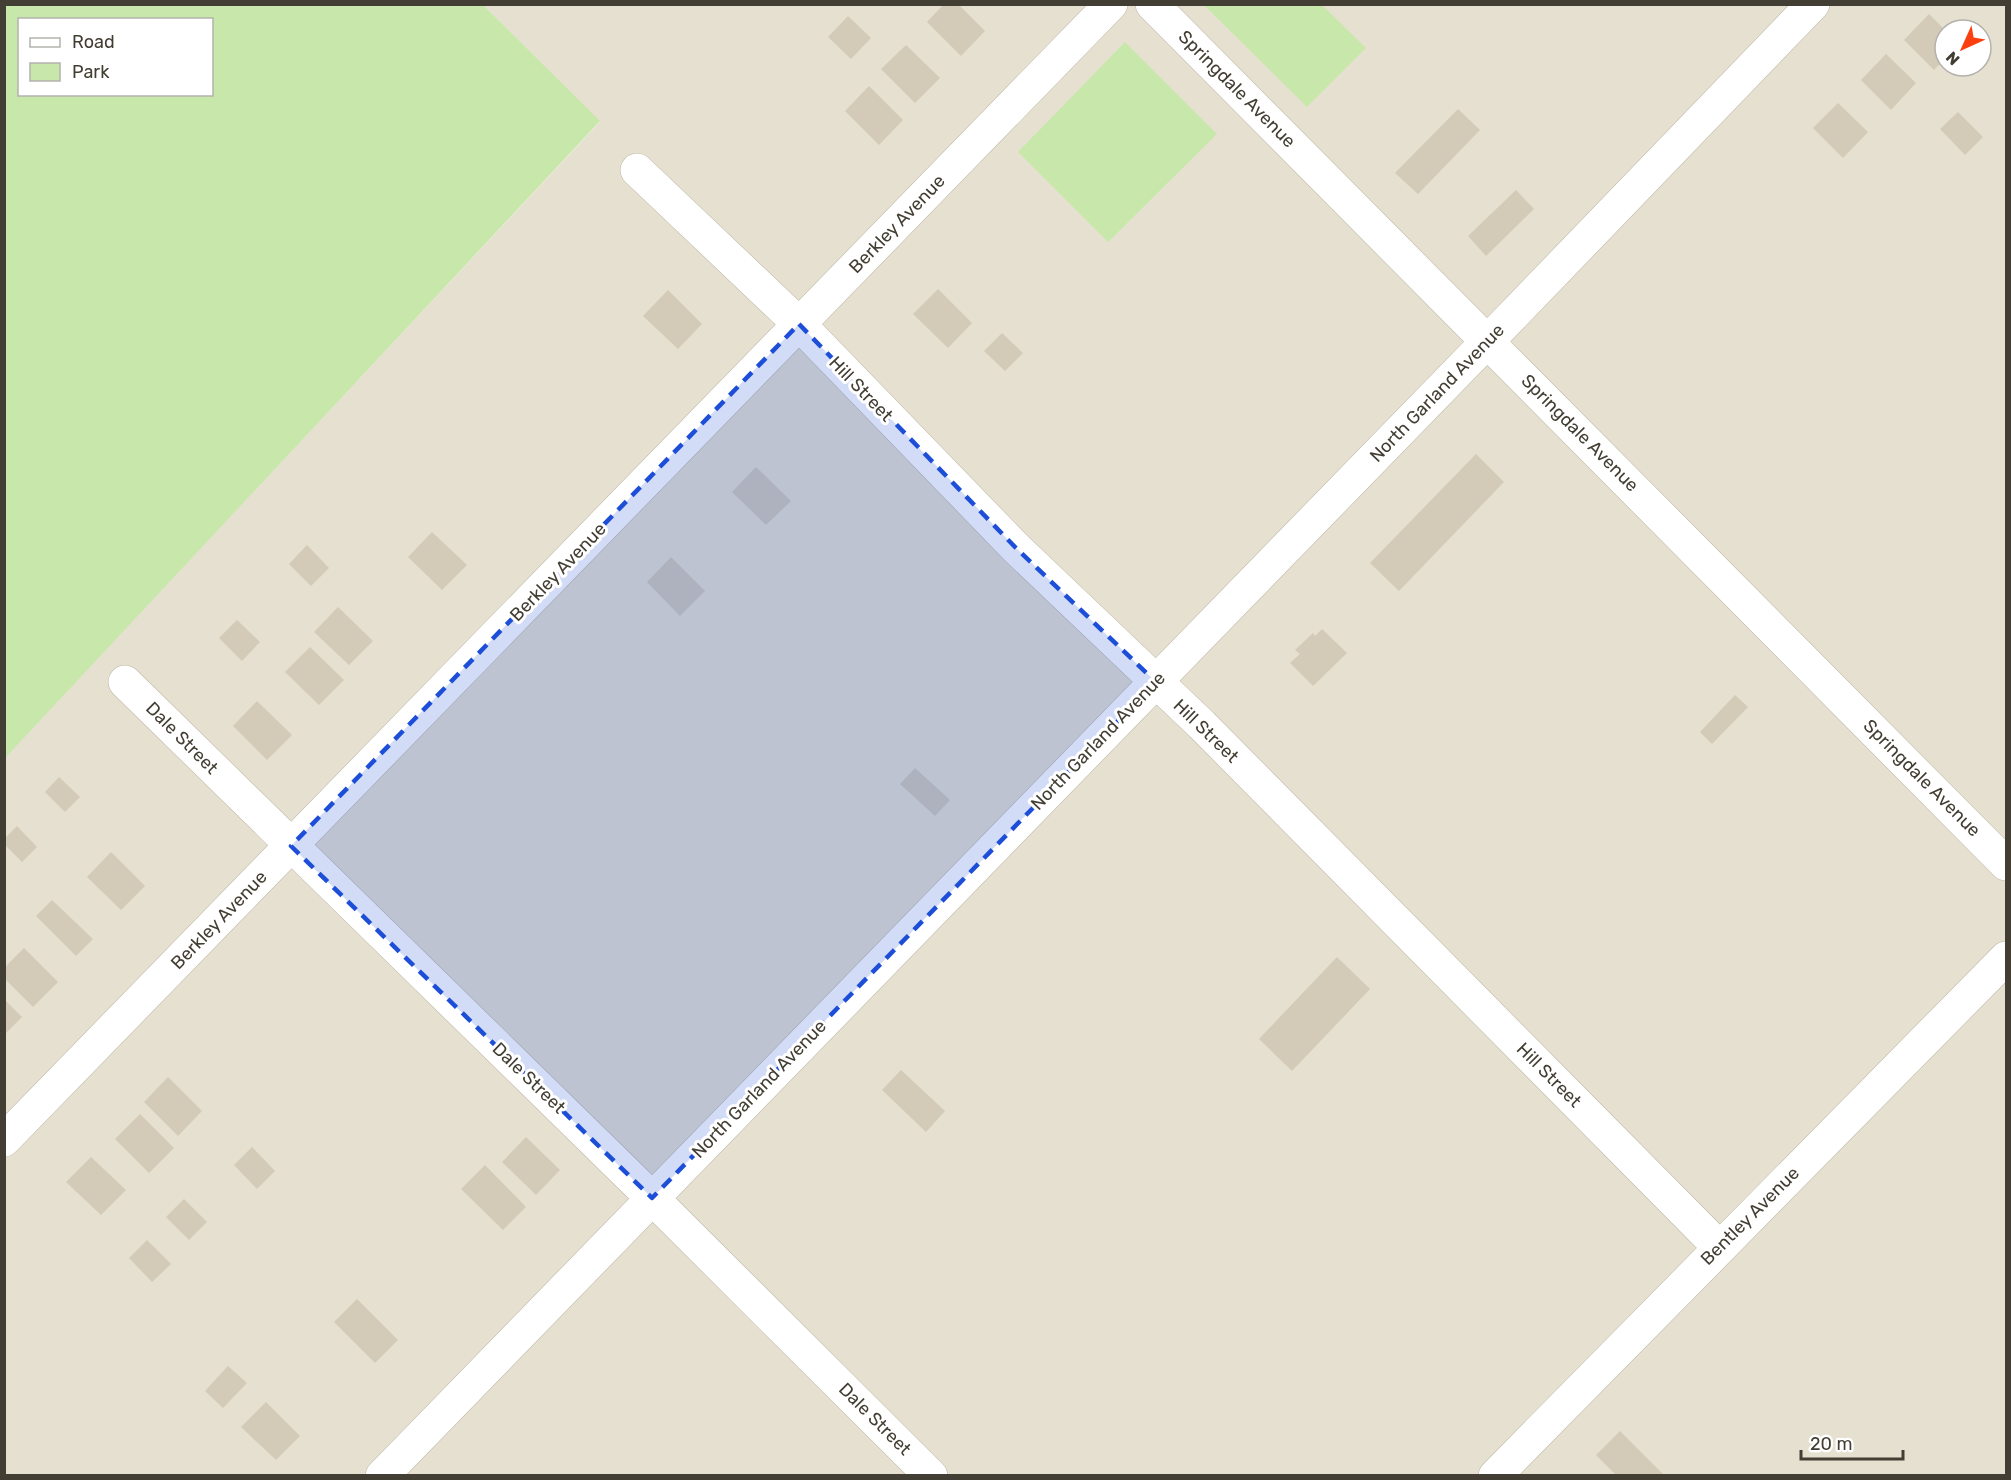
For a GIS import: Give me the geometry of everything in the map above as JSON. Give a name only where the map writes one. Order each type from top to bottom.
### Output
[{"type":"street","name":"Berkley Avenue","points":[[4,1140],[1111,4]]},
{"type":"street","name":"Springdale Avenue","points":[[1152,4],[2007,864]]},
{"type":"street","name":"North Garland Avenue","points":[[382,1476],[1488,341],[1813,4]]},
{"type":"street","name":"Hill Street","points":[[637,170],[798,324],[1016,549],[1210,734],[1719,1247]]},
{"type":"street","name":"Dale Street","points":[[125,682],[652,1198],[931,1476]]},
{"type":"street","name":"Bentley Avenue","points":[[1495,1476],[2007,958]]},
{"type":"highlighted area","points":[[799,324],[1016,548],[1156,682],[652,1198],[291,846]]},
{"type":"shaded area","points":[[483,5],[2006,5],[2006,1475],[5,1475],[4,758],[600,122]]},
{"type":"green space","points":[[5,4],[483,5],[600,121],[5,758]]},
{"type":"green space","points":[[1204,5],[1322,5],[1366,48],[1307,107]]},
{"type":"green space","points":[[1125,42],[1217,134],[1108,242],[1018,152]]},
{"type":"building","points":[[944,4],[958,4],[985,31],[961,56],[927,22]]},
{"type":"building","points":[[1929,14],[1933,18],[1933,69],[1904,40]]},
{"type":"building","points":[[848,16],[871,38],[851,59],[828,37]]},
{"type":"building","points":[[906,45],[940,78],[915,103],[881,69]]},
{"type":"building","points":[[1886,54],[1916,83],[1891,110],[1861,80]]},
{"type":"building","points":[[869,86],[903,120],[879,145],[845,111]]},
{"type":"building","points":[[1838,103],[1868,132],[1843,158],[1813,128]]},
{"type":"building","points":[[1458,109],[1480,130],[1418,194],[1395,173]]},
{"type":"building","points":[[1958,112],[1983,137],[1965,155],[1940,129]]},
{"type":"building","points":[[1516,190],[1534,209],[1486,256],[1468,236]]},
{"type":"building","points":[[938,289],[972,323],[948,348],[913,314]]},
{"type":"building","points":[[668,290],[702,324],[678,349],[643,316]]},
{"type":"building","points":[[1002,333],[1023,353],[1005,371],[984,351]]},
{"type":"building","points":[[1476,454],[1504,482],[1399,591],[1370,563]]},
{"type":"building","points":[[756,467],[791,501],[766,525],[732,492]]},
{"type":"building","points":[[432,532],[467,565],[442,590],[408,557]]},
{"type":"building","points":[[307,545],[329,568],[311,586],[289,564]]},
{"type":"building","points":[[671,557],[705,591],[680,616],[647,582]]},
{"type":"building","points":[[338,607],[373,641],[349,665],[314,632]]},
{"type":"building","points":[[237,620],[260,642],[242,661],[219,638]]},
{"type":"building","points":[[1322,629],[1347,653],[1313,686],[1290,663],[1300,654],[1295,650],[1313,633],[1315,636]]},
{"type":"building","points":[[310,647],[344,680],[319,705],[285,672]]},
{"type":"building","points":[[1735,695],[1748,707],[1712,744],[1700,732]]},
{"type":"building","points":[[257,701],[292,735],[267,760],[233,726]]},
{"type":"building","points":[[915,768],[950,800],[935,816],[900,784]]},
{"type":"building","points":[[59,777],[80,797],[65,812],[45,792]]},
{"type":"building","points":[[17,826],[37,847],[22,862],[4,844],[4,839]]},
{"type":"building","points":[[111,852],[145,886],[121,910],[87,877]]},
{"type":"building","points":[[52,900],[93,939],[76,956],[36,916]]},
{"type":"building","points":[[24,948],[58,982],[33,1007],[4,978],[4,968]]},
{"type":"building","points":[[1337,957],[1370,989],[1292,1071],[1259,1039]]},
{"type":"building","points":[[4,999],[22,1017],[4,1035]]},
{"type":"building","points":[[901,1070],[945,1111],[926,1132],[882,1090]]},
{"type":"building","points":[[168,1077],[202,1111],[178,1136],[144,1102]]},
{"type":"building","points":[[140,1114],[174,1148],[149,1173],[115,1139]]},
{"type":"building","points":[[526,1137],[560,1170],[536,1195],[502,1162]]},
{"type":"building","points":[[252,1147],[275,1171],[257,1189],[234,1165]]},
{"type":"building","points":[[91,1157],[126,1190],[101,1215],[66,1182]]},
{"type":"building","points":[[485,1165],[526,1207],[503,1230],[461,1189]]},
{"type":"building","points":[[184,1199],[207,1222],[189,1240],[166,1217]]},
{"type":"building","points":[[147,1240],[171,1264],[152,1282],[129,1258]]},
{"type":"building","points":[[357,1299],[398,1340],[375,1363],[334,1322]]},
{"type":"building","points":[[228,1366],[247,1383],[223,1408],[205,1391]]},
{"type":"building","points":[[266,1402],[300,1436],[276,1460],[241,1427]]},
{"type":"building","points":[[1620,1431],[1665,1476],[1617,1476],[1596,1455]]}]
